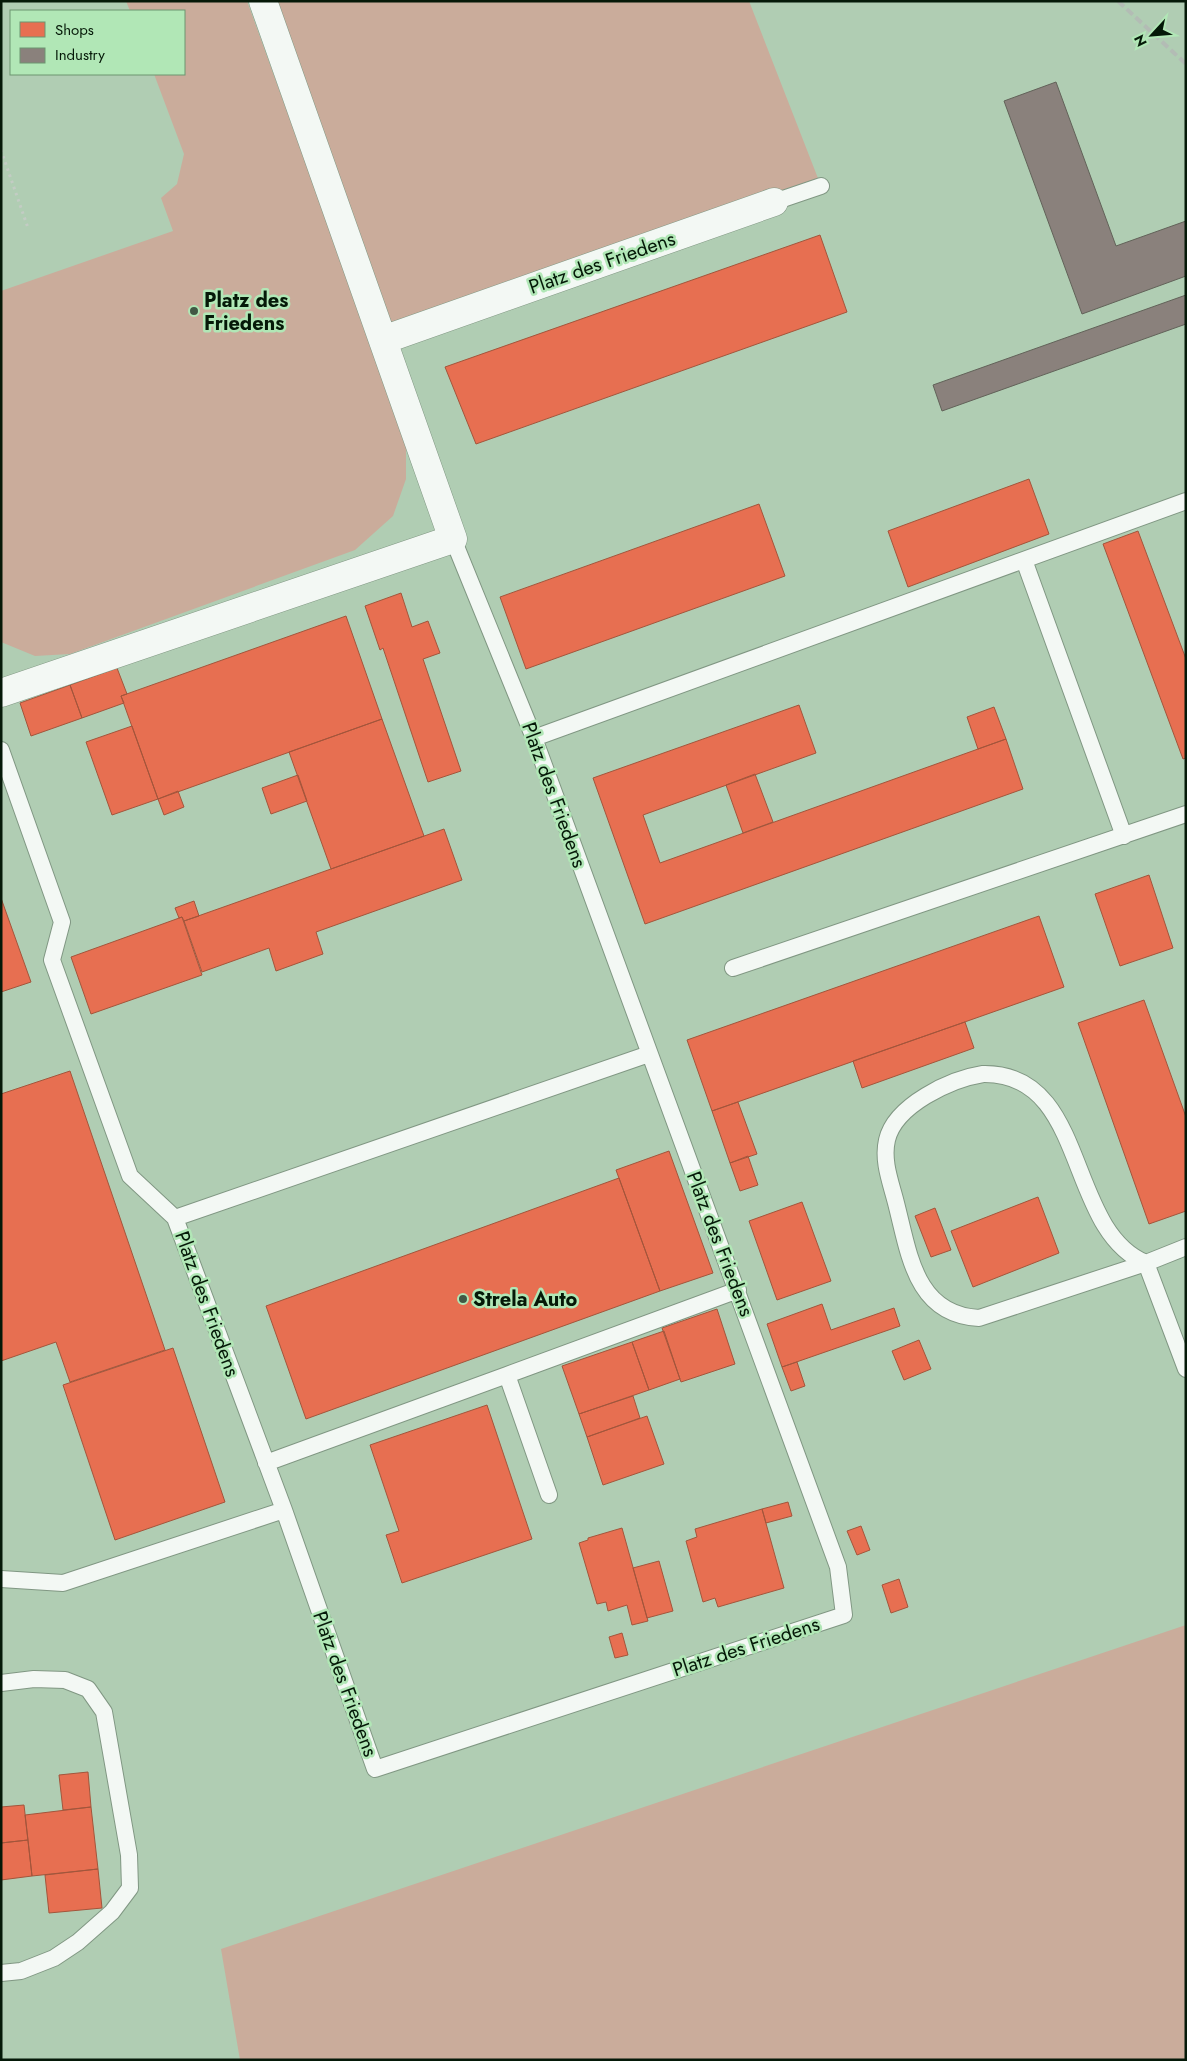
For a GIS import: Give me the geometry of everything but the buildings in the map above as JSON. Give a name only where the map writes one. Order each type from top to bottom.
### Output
[{"type":"street","name":"Platz des Friedens","points":[[262,1],[453,539]]},
{"type":"street","name":"Platz des Friedens","points":[[383,340],[774,202]]},
{"type":"street","points":[[1,692],[453,539]]},
{"type":"lane","name":"Platz des Friedens","points":[[774,202],[821,186]]},
{"type":"lane","points":[[534,738],[1186,500]]},
{"type":"lane","name":"Platz des Friedens","points":[[453,539],[534,738],[649,1054],[738,1290],[838,1567],[844,1615],[375,1769],[284,1510],[175,1218],[649,1054]]},
{"type":"lane","points":[[1024,560],[1124,836]]},
{"type":"lane","points":[[1,750],[62,922],[52,960],[130,1176],[175,1218]]},
{"type":"lane","points":[[733,968],[1186,814]]},
{"type":"lane","points":[[1186,1247],[1146,1263],[979,1318],[961,1317],[939,1305],[922,1286],[912,1265],[886,1161],[887,1139],[894,1124],[919,1100],[950,1082],[983,1074],[999,1074],[1016,1080],[1034,1090],[1052,1112],[1067,1138],[1109,1233],[1132,1257],[1146,1263],[1186,1369]]},
{"type":"lane","points":[[266,1463],[738,1290]]},
{"type":"lane","points":[[507,1375],[549,1495]]},
{"type":"lane","points":[[1,1579],[63,1583],[284,1510]]},
{"type":"lane","points":[[1,1683],[34,1679],[65,1680],[88,1689],[104,1712],[129,1855],[130,1888],[112,1912],[78,1942],[54,1958],[21,1971],[1,1973]]},
{"type":"path","points":[[1,150],[28,228]]},
{"type":"shaded area","name":"Platz des Friedens","points":[[126,1],[247,1],[406,440],[406,479],[393,516],[355,550],[70,654],[35,656],[1,642],[1,291],[173,231],[161,198],[177,184],[184,154],[154,75],[185,75],[185,10],[130,10]]},
{"type":"shaded area","points":[[263,1],[749,1],[821,186],[383,340]]},
{"type":"shaded area","points":[[1186,1625],[1186,2060],[240,2060],[221,1949]]},
{"type":"railway","points":[[1118,1],[1186,64]]},
{"type":"place","name":"Platz des Friedens","points":[[194,311]]},
{"type":"place","name":"Strela Auto","points":[[463,1299]]}]
